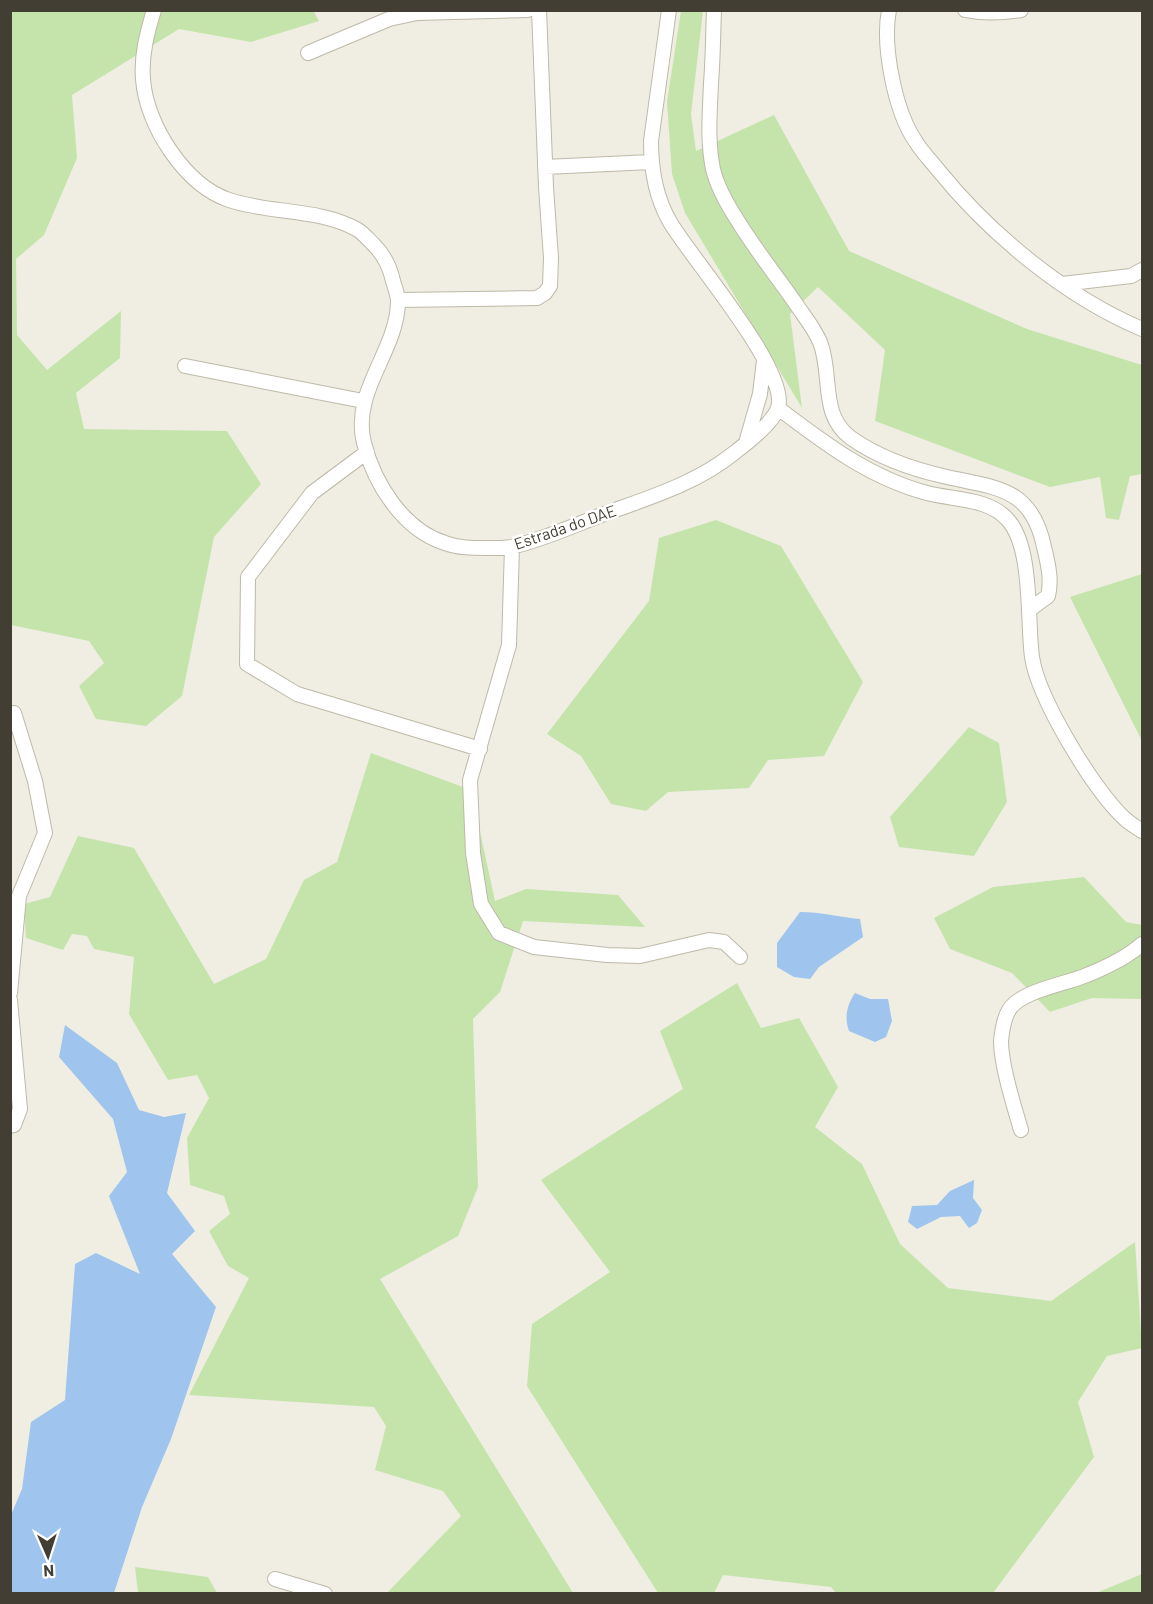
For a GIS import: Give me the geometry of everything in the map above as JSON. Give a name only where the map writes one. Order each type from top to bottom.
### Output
[{"type":"street","name":"Estrada do DAE","points":[[154,10],[147,30],[142,79],[146,99],[158,131],[177,161],[201,184],[226,200],[328,218],[360,231],[382,254],[391,273],[398,300],[393,329],[363,401],[361,420],[367,452],[389,499],[415,526],[443,543],[470,548],[512,547],[675,488],[733,454],[767,424],[778,408]]},
{"type":"street","points":[[308,53],[389,19],[417,13],[528,10]]},
{"type":"street","points":[[398,300],[537,298],[550,286],[551,258],[539,10]]},
{"type":"street","points":[[669,10],[651,141],[651,162],[660,198],[671,223],[719,287],[764,359],[776,384],[779,395],[778,408],[823,442],[866,470],[896,484],[928,494],[974,502],[992,508],[1007,518],[1018,532],[1024,552],[1032,659],[1047,699],[1100,792],[1125,819],[1143,831]]},
{"type":"street","points":[[714,10],[708,133],[713,170],[722,193],[736,218],[820,341],[826,362],[828,400],[833,417],[850,438],[885,456],[919,469],[996,487],[1016,497],[1030,511],[1040,529],[1049,571],[1048,596],[1029,610]]},
{"type":"street","points":[[889,10],[888,50],[896,96],[915,141],[956,192],[1004,238],[1062,284],[1121,320],[1143,329]]},
{"type":"street","points":[[965,10],[976,13],[1021,10]]},
{"type":"street","points":[[545,167],[651,162]]},
{"type":"street","points":[[1062,284],[1131,276],[1143,270]]},
{"type":"street","points":[[746,443],[760,394],[764,359]]},
{"type":"street","points":[[185,366],[363,401]]},
{"type":"street","points":[[367,452],[312,493],[248,577],[247,664],[297,694],[480,749]]},
{"type":"street","points":[[512,547],[509,645],[470,780],[473,853],[481,903],[499,933],[534,947],[640,956],[709,940],[724,942],[740,957]]},
{"type":"street","points":[[10,993],[19,896],[45,833],[35,781],[14,713]]},
{"type":"street","points":[[1021,1130],[1009,1086],[1001,1042],[1004,1020],[1009,1009],[1025,996],[1085,976],[1127,957],[1143,944]]},
{"type":"street","points":[[10,1000],[20,1109],[14,1125],[10,1125]]},
{"type":"street","points":[[275,1579],[324,1593]]},
{"type":"green space","points":[[313,10],[319,21],[251,42],[179,29],[72,95],[77,158],[44,235],[16,259],[17,335],[47,370],[121,311],[120,358],[76,393],[84,429],[227,431],[261,484],[214,537],[182,696],[146,726],[96,719],[79,686],[104,663],[89,641],[11,625],[10,11]]},
{"type":"green space","points":[[681,11],[703,11],[691,114],[696,151],[774,115],[849,251],[1027,329],[1142,365],[1142,474],[1130,476],[1119,520],[1106,518],[1100,477],[1050,487],[875,421],[885,350],[818,287],[790,314],[802,408],[685,213],[672,174],[667,102]]},
{"type":"green space","points":[[716,520],[781,546],[863,682],[824,756],[768,760],[749,788],[668,792],[646,811],[611,804],[581,756],[547,734],[649,601],[659,538]]},
{"type":"green space","points":[[1142,574],[1142,741],[1070,597]]},
{"type":"green space","points":[[969,727],[999,743],[1007,802],[974,856],[899,847],[890,817]]},
{"type":"green space","points":[[371,753],[471,790],[495,901],[526,889],[618,895],[645,927],[523,921],[500,992],[473,1019],[478,1187],[458,1236],[380,1279],[573,1593],[387,1593],[461,1516],[443,1491],[375,1470],[386,1426],[374,1407],[189,1395],[249,1278],[228,1266],[209,1231],[230,1214],[224,1196],[190,1185],[187,1138],[209,1098],[197,1075],[168,1080],[129,1014],[134,957],[94,949],[87,936],[72,934],[63,950],[26,938],[24,904],[50,897],[78,836],[134,848],[214,984],[266,959],[304,880],[337,862]]},
{"type":"green space","points":[[1084,877],[1126,922],[1142,925],[1141,999],[1092,998],[1050,1012],[1012,973],[950,949],[934,918],[993,887]]},
{"type":"green space","points":[[737,983],[761,1028],[799,1018],[838,1087],[815,1127],[862,1164],[900,1244],[948,1288],[1051,1301],[1135,1242],[1142,1348],[1107,1356],[1078,1402],[1094,1457],[993,1593],[836,1593],[831,1587],[723,1575],[714,1593],[658,1593],[527,1386],[532,1324],[610,1272],[541,1180],[683,1089],[660,1031]]},
{"type":"green space","points":[[135,1567],[208,1577],[217,1593],[138,1593]]},
{"type":"green space","points":[[1142,1574],[1142,1593],[1096,1593]]},
{"type":"water","points":[[800,912],[860,919],[863,937],[819,967],[810,979],[794,977],[777,967],[777,943]]},
{"type":"water","points":[[855,993],[870,999],[888,999],[892,1021],[886,1037],[875,1042],[849,1031],[847,1011]]},
{"type":"water","points":[[65,1025],[117,1063],[139,1110],[164,1117],[186,1113],[167,1193],[195,1231],[172,1254],[216,1307],[171,1439],[142,1507],[114,1593],[11,1593],[11,1515],[22,1489],[31,1422],[65,1400],[75,1264],[96,1253],[140,1274],[109,1196],[127,1172],[113,1119],[59,1057]]},
{"type":"water","points":[[974,1180],[973,1198],[982,1210],[977,1223],[969,1228],[960,1216],[941,1217],[917,1229],[908,1222],[912,1206],[937,1205],[950,1191]]}]
